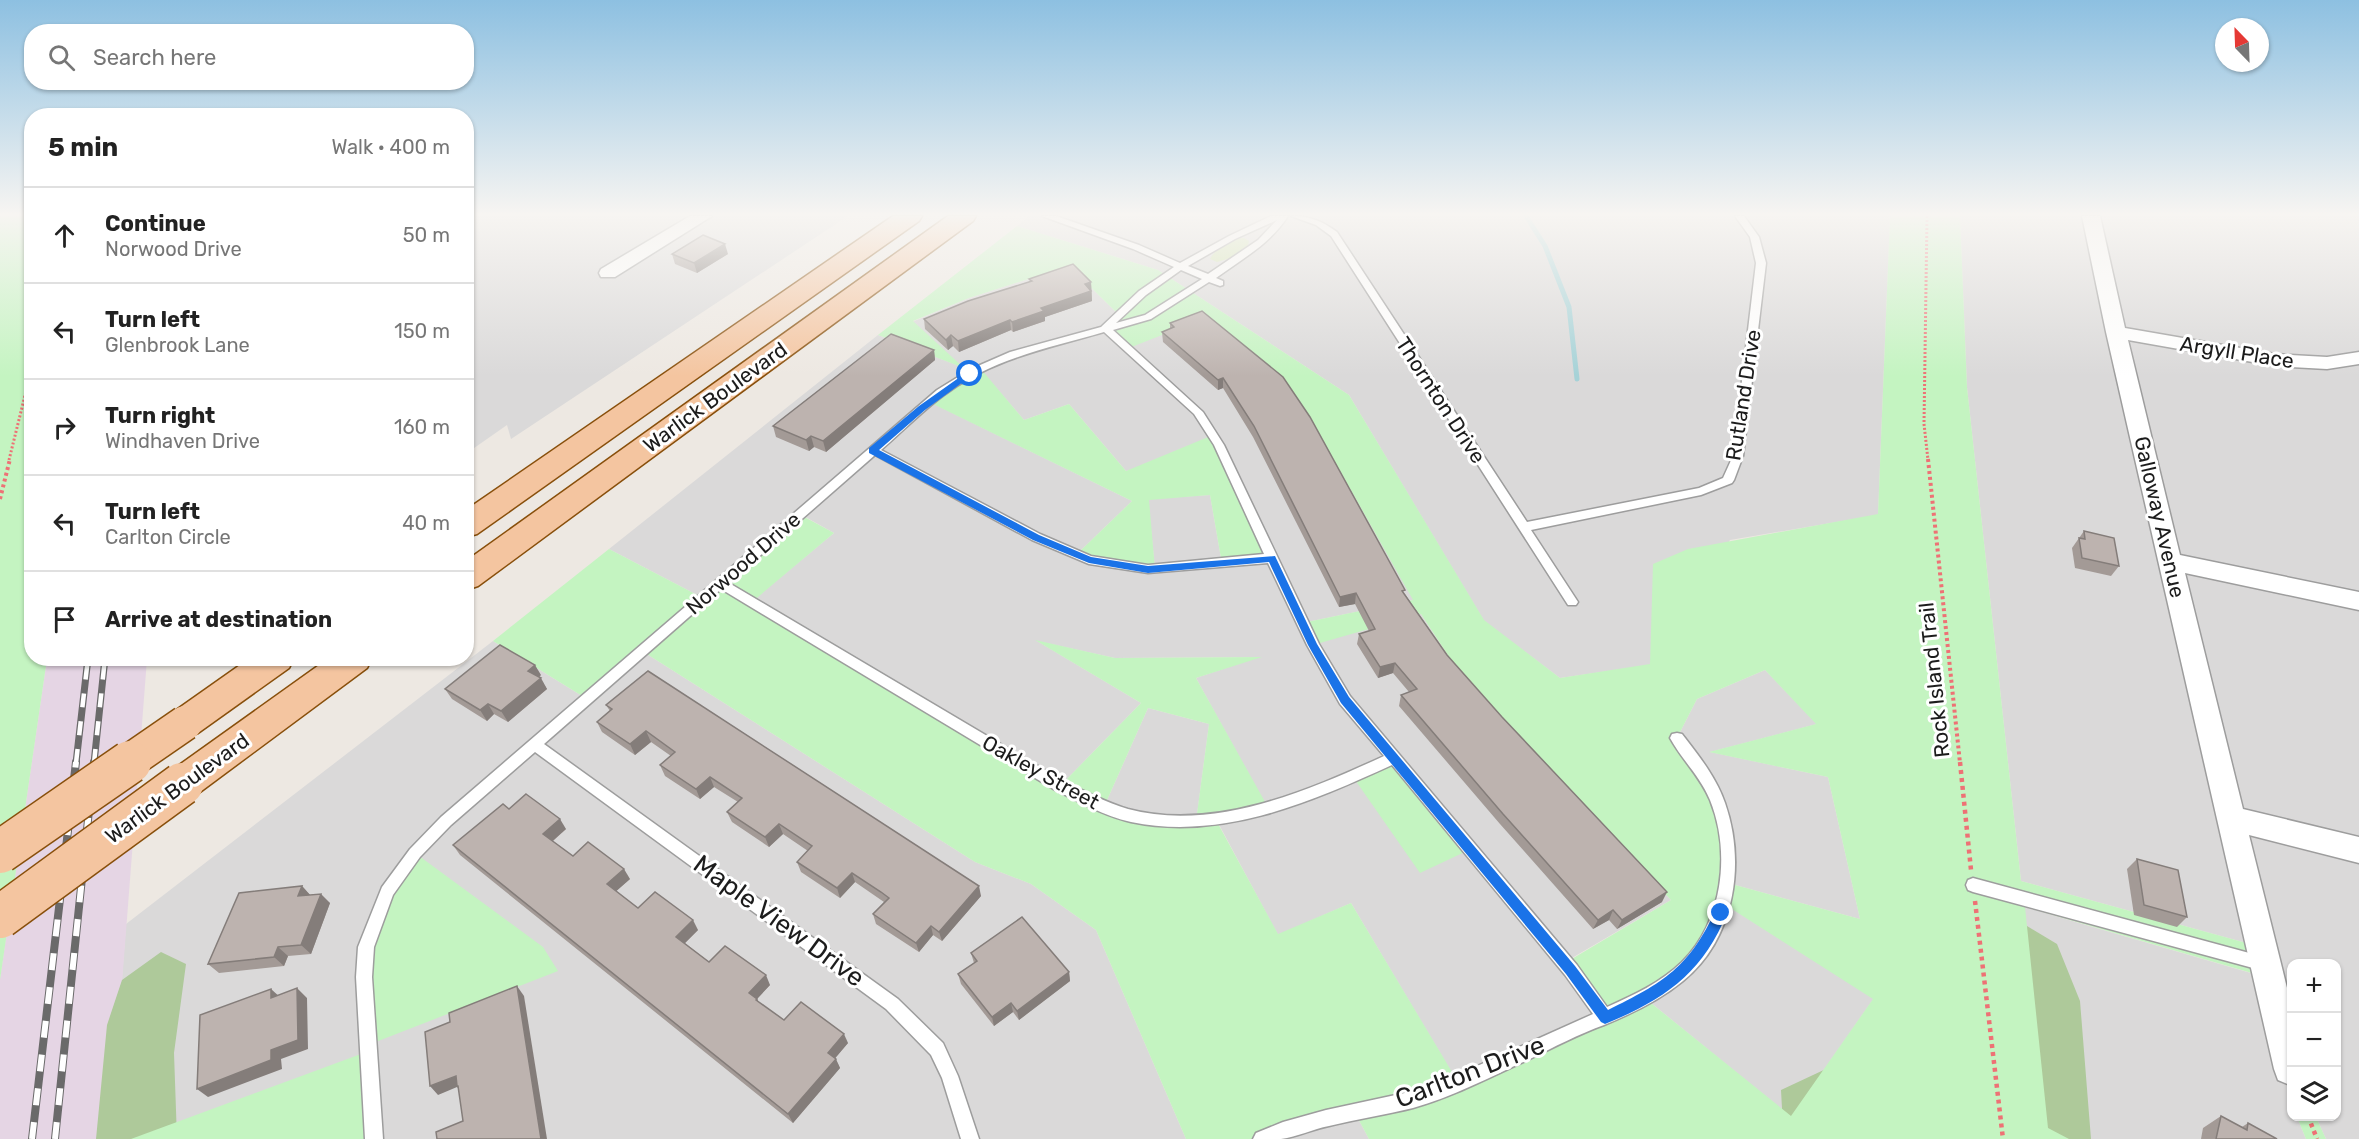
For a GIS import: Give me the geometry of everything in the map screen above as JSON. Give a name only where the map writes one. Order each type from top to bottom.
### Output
[{"type":"main road","name":"Warlick Boulevard","points":[[474,520],[833,269]]},
{"type":"main road","name":"Warlick Boulevard","points":[[474,572],[891,269]]},
{"type":"main road","points":[[0,852],[266,666]]},
{"type":"main road","name":"Warlick Boulevard","points":[[0,917],[344,666]]},
{"type":"street","points":[[608,273],[614,269]]},
{"type":"street","name":"Galloway Avenue","points":[[2102,269],[2290,1067]]},
{"type":"street","name":"Argyll Place","points":[[2116,332],[2275,360],[2327,363],[2359,358]]},
{"type":"street","points":[[2170,561],[2359,601]]},
{"type":"street","points":[[2231,818],[2359,850]]},
{"type":"lane","name":"Norwood Drive","points":[[1105,328],[1141,295],[1179,269]]},
{"type":"lane","points":[[1191,269],[1220,283]]},
{"type":"lane","name":"Norwood Drive","points":[[375,1139],[364,977],[366,947],[387,892],[415,853],[446,821],[941,392],[975,371],[1014,354],[1148,317],[1221,269]]},
{"type":"lane","name":"Thornton Drive","points":[[1357,269],[1572,602]]},
{"type":"lane","name":"Rutland Drive","points":[[1524,527],[1701,491],[1728,480],[1738,456],[1760,269]]},
{"type":"lane","points":[[1105,328],[1198,412],[1219,445],[1329,675],[1358,717],[1564,963],[1605,1017]]},
{"type":"lane","points":[[873,450],[1036,537],[1089,560],[1148,569],[1272,558]]},
{"type":"lane","name":"Oakley Street","points":[[720,583],[1060,786],[1092,803],[1123,813],[1178,821],[1233,817],[1269,809],[1392,759]]},
{"type":"lane","name":"Carlton Drive","points":[[1262,1139],[1283,1130],[1326,1118],[1414,1099],[1605,1017],[1645,998],[1672,981],[1690,963],[1711,936],[1723,903],[1729,862],[1726,834],[1719,807],[1707,780],[1677,738]]},
{"type":"lane","name":"Maple View Drive","points":[[536,745],[892,1004],[937,1049],[950,1076],[970,1139]]},
{"type":"lane","points":[[1973,885],[2265,965]]},
{"type":"path","name":"Rock Island Trail","points":[[1926,269],[1924,424],[1973,885],[2003,1139]]},
{"type":"path","points":[[0,499],[24,400]]},
{"type":"path","points":[[2310,1121],[2317,1139]]},
{"type":"shaded area","points":[[474,269],[768,269],[511,439],[507,425],[474,448]]},
{"type":"shaded area","points":[[1059,269],[1072,269],[1118,314],[1208,317],[1284,379],[1313,423],[1414,600],[1302,623],[1421,614],[1455,666],[1671,900],[1565,962],[1605,1017],[1458,1083],[1351,903],[1278,935],[1216,819],[1268,809],[1196,678],[1259,657],[1115,658],[1037,641],[1141,703],[1060,786],[751,602],[834,533],[800,514],[703,598],[609,549],[878,335],[962,367],[912,322],[969,298]],"holes":[[[980,369],[1024,420],[1069,404],[1126,471],[1219,445],[1222,564],[1210,495],[1148,499],[1155,569],[1077,554],[1132,501],[930,402]]]},
{"type":"shaded area","points":[[1155,269],[1888,269],[1878,515],[1730,540],[1650,665],[1560,678],[1484,621],[1349,395]]},
{"type":"shaded area","points":[[1962,269],[2359,269],[2359,1139],[2326,1139],[2318,1121],[2341,1121],[2341,959],[2287,959],[2287,1121],[2299,1121],[2306,1139],[2069,1139],[2048,1128],[2024,907],[2268,978],[2261,947],[2021,881],[1967,387]]},
{"type":"shaded area","points":[[493,641],[587,699],[642,651],[975,862],[1031,884],[1096,930],[1186,1139],[110,1139],[126,924],[461,666],[474,666],[474,656]]},
{"type":"shaded area","points":[[46,666],[146,666],[110,1139],[0,1139],[0,979]]},
{"type":"shaded area","points":[[1765,670],[1817,724],[1710,752],[1828,777],[1860,919],[1728,883],[1677,738],[1697,699]]},
{"type":"shaded area","points":[[1148,708],[1209,724],[1196,822],[1104,807]]},
{"type":"shaded area","points":[[1723,903],[1874,998],[1791,1117],[1645,998]]},
{"type":"shaded area","points":[[1354,1111],[1369,1139],[1262,1139]]},
{"type":"green space","points":[[0,269],[24,269],[24,666],[46,666],[0,980]]},
{"type":"green space","points":[[962,269],[1059,269],[969,298],[913,321],[964,368],[878,335]]},
{"type":"green space","points":[[1072,269],[1158,270],[1349,395],[1484,620],[1560,678],[1650,664],[1653,564],[1688,549],[1878,514],[1888,269],[1962,269],[1967,387],[2021,881],[2261,947],[2269,978],[2025,907],[2048,1128],[2069,1139],[1369,1139],[1354,1111],[1262,1139],[1186,1139],[1096,930],[1031,884],[975,862],[642,651],[587,699],[493,641],[609,549],[703,598],[799,514],[834,533],[752,602],[1060,786],[1141,703],[1035,640],[1115,658],[1262,657],[1196,678],[1269,809],[1216,820],[1278,934],[1351,903],[1458,1082],[1605,1018],[1565,963],[1671,900],[1455,666],[1421,614],[1313,645],[1302,623],[1413,600],[1313,423],[1284,379],[1208,317],[1129,348],[1105,328],[1118,314]],"holes":[[[1765,670],[1816,724],[1709,752],[1828,777],[1860,919],[1728,883],[1719,807],[1677,738],[1697,699]],[[1148,708],[1209,724],[1196,821],[1104,807]],[[1724,904],[1873,999],[1791,1116],[1646,999],[1711,936]]]},
{"type":"green space","points":[[981,369],[1024,420],[1069,404],[1126,471],[1213,435],[1272,558],[1222,564],[1210,495],[1149,500],[1155,569],[1076,555],[1132,501],[929,402]]},
{"type":"green space","points":[[1392,759],[1469,850],[1420,873],[1353,777]]},
{"type":"green space","points":[[415,853],[543,947],[558,971],[368,1045],[374,921]]},
{"type":"green space","points":[[1984,913],[2027,926],[2057,944],[2080,1001],[2091,1139],[1794,1139],[1783,1127],[1781,1090],[1828,1068]]},
{"type":"green space","points":[[161,952],[186,964],[174,1053],[177,1139],[96,1139],[107,1025],[122,980]]},
{"type":"green space","points":[[369,1051],[374,1139],[131,1139]]},
{"type":"green space","points":[[2299,1121],[2318,1121],[2326,1139],[2306,1139]]},
{"type":"building","points":[[1058,269],[1078,269],[1091,282],[1085,284],[1091,291],[1041,308],[1044,311],[1012,322],[1010,320],[958,341],[951,335],[946,340],[924,319],[968,301],[1032,281],[1029,279]]},
{"type":"building","points":[[1202,311],[1283,377],[1310,417],[1405,590],[1402,591],[1447,655],[1502,717],[1667,892],[1622,920],[1613,910],[1598,920],[1401,695],[1417,689],[1395,663],[1380,667],[1359,634],[1375,629],[1356,593],[1340,597],[1254,426],[1223,378],[1218,380],[1162,332],[1174,327],[1170,323]]},
{"type":"building","points":[[891,334],[934,350],[823,441],[811,436],[806,440],[773,426]]},
{"type":"building","points":[[2084,531],[2114,538],[2119,566],[2082,558],[2079,538],[2085,539]]},
{"type":"building","points":[[500,645],[535,665],[528,671],[541,678],[501,711],[488,704],[480,710],[445,689]]},
{"type":"building","points":[[648,671],[979,886],[939,932],[931,926],[916,943],[873,914],[889,898],[881,892],[852,873],[837,888],[797,862],[812,846],[779,824],[765,837],[727,812],[742,798],[710,777],[696,789],[660,765],[675,752],[646,731],[630,744],[597,722],[612,709],[606,705]]},
{"type":"building","points":[[526,794],[560,819],[543,834],[573,856],[588,842],[624,869],[607,884],[638,908],[655,892],[693,920],[676,937],[709,962],[725,946],[766,975],[749,993],[756,1000],[784,1020],[801,1002],[844,1034],[828,1053],[836,1059],[788,1114],[453,845],[503,804],[509,809]]},
{"type":"building","points":[[2137,859],[2178,870],[2187,917],[2144,905]]},
{"type":"building","points":[[302,886],[298,896],[321,894],[301,945],[278,947],[274,957],[208,964],[239,893]]},
{"type":"building","points":[[1022,917],[1069,972],[1017,1011],[1011,1003],[992,1017],[958,974],[977,961],[971,953]]},
{"type":"building","points":[[517,986],[541,1139],[437,1139],[436,1132],[463,1121],[456,1076],[430,1086],[425,1032],[450,1022],[449,1013]]},
{"type":"building","points":[[297,988],[298,1040],[271,1050],[271,1060],[197,1089],[200,1015],[271,989],[271,998]]},
{"type":"building","points":[[2221,1116],[2247,1130],[2248,1123],[2277,1139],[2216,1139]]},
{"type":"waterway","points":[[1554,269],[1569,307],[1577,379]]},
{"type":"railway","points":[[76,763],[87,666]]},
{"type":"railway","points":[[94,763],[104,666]]},
{"type":"railway","points":[[32,1139],[76,762]]},
{"type":"railway","points":[[55,1139],[94,762]]},
{"type":"route","points":[[970,374],[941,392],[873,450],[1036,537],[1089,560],[1108,565],[1148,569],[1272,558],[1313,645],[1345,700],[1364,726],[1571,970],[1605,1017],[1645,998],[1672,981],[1692,962],[1711,936],[1721,913]]}]
